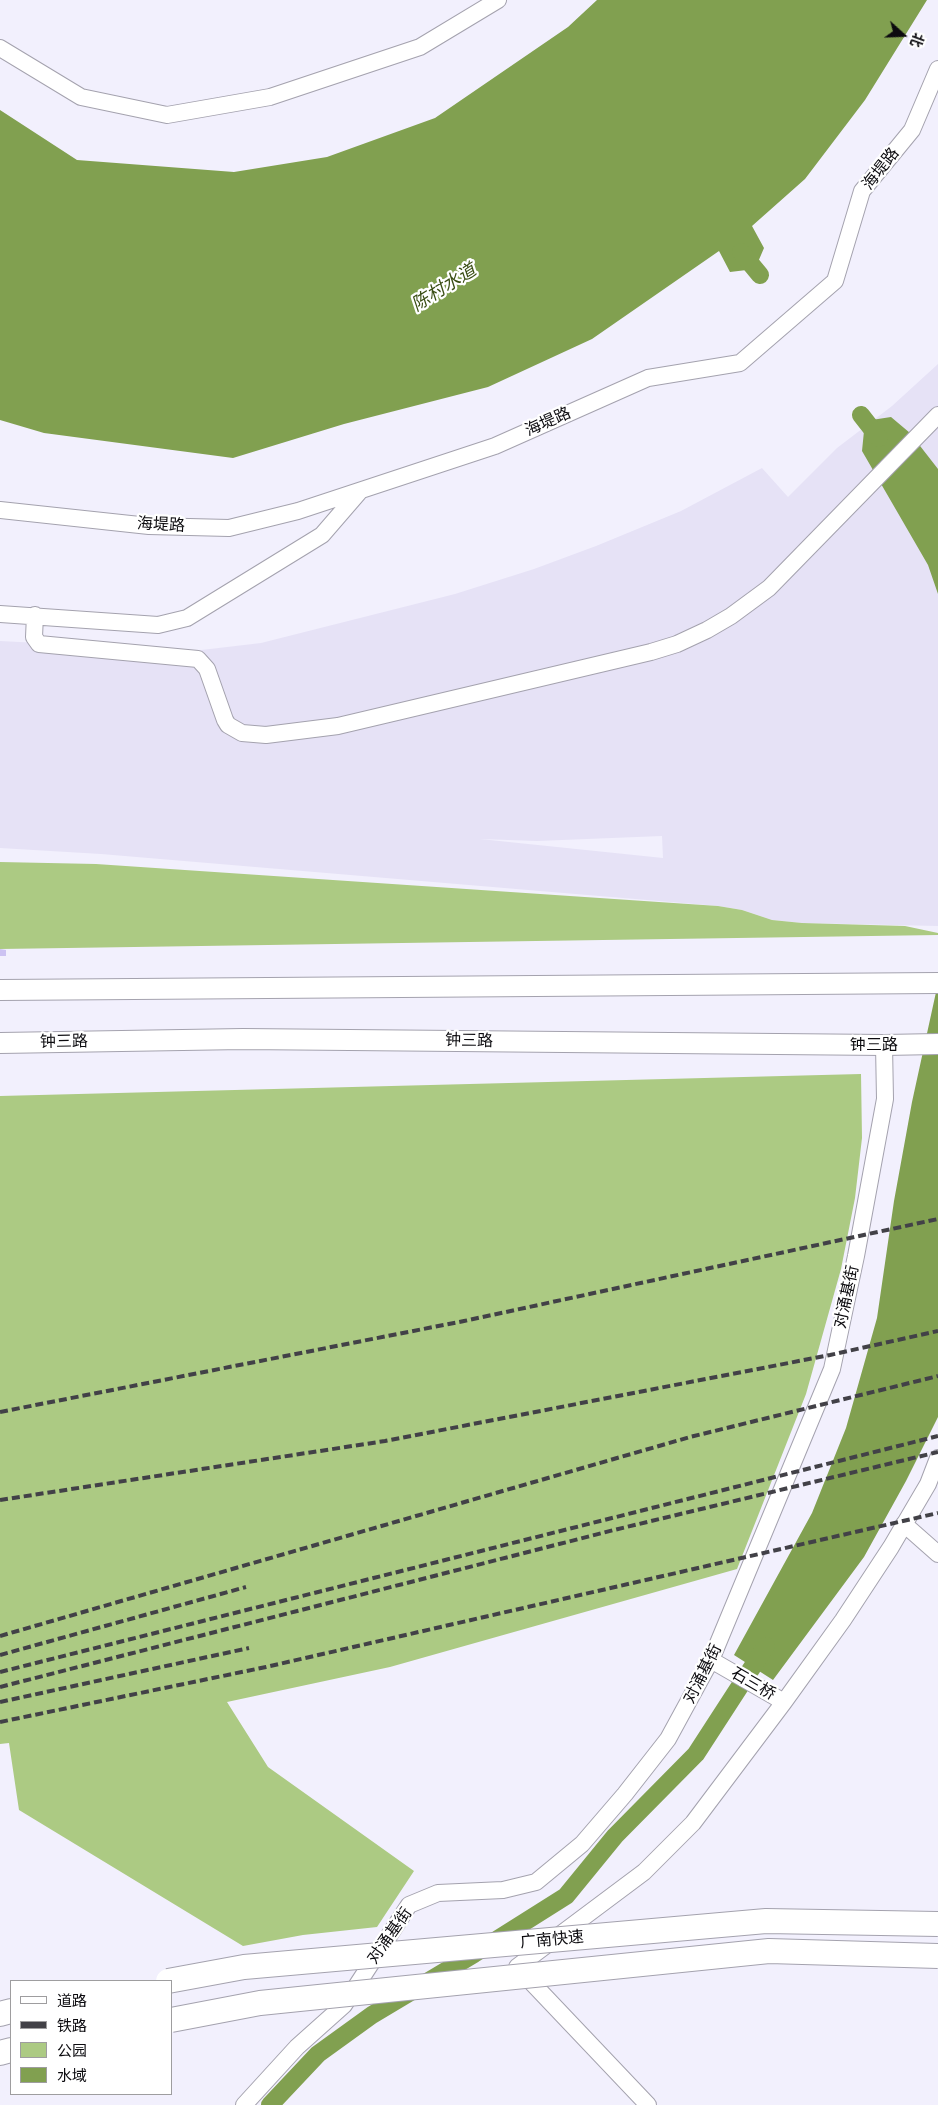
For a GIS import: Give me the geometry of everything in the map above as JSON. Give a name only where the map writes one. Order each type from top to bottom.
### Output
[{"type":"highway","name":"广南快速","points":[[172,1980],[244,1967],[766,1921],[938,1924]]},
{"type":"highway","name":"广南快速","points":[[172,2020],[260,2003],[769,1952],[938,1956]]},
{"type":"main road","points":[[0,990],[935,983]]},
{"type":"main road","name":"钟三路","points":[[0,1043],[243,1039],[930,1044]]},
{"type":"street","points":[[0,48],[81,97],[167,115],[270,97],[420,47],[498,0]]},
{"type":"street","name":"海堤路","points":[[0,510],[149,526],[229,528],[298,511],[495,446],[648,378],[740,363],[834,281],[862,191],[912,130],[938,69]]},
{"type":"street","points":[[35,615],[34,637],[39,644],[198,659],[207,669],[228,725],[242,732],[266,735],[338,726],[651,652],[700,634],[731,616],[769,588],[938,415]]},
{"type":"street","points":[[0,614],[158,625],[187,618],[322,534],[360,490]]},
{"type":"street","name":"对涌基街","points":[[244,2105],[297,2047],[344,2005],[410,1905],[438,1893],[503,1890],[536,1882],[582,1844],[626,1794],[668,1739],[716,1663],[832,1368],[856,1256],[885,1099],[884,1045]]},
{"type":"street","points":[[648,2105],[518,1967],[644,1872],[693,1823],[843,1620],[928,1484],[938,1458]]},
{"type":"street","points":[[904,1524],[938,1554]]},
{"type":"street","name":"石三桥","points":[[716,1663],[784,1702]]},
{"type":"shaded area","points":[[938,364],[938,926],[802,923],[772,920],[742,910],[718,906],[101,854],[0,848],[0,641],[193,651],[261,643],[455,594],[534,569],[596,546],[681,511],[762,468],[788,497],[837,448],[892,406]],"holes":[[[662,836],[663,858],[480,839],[537,841]]]},
{"type":"green space","points":[[0,862],[96,864],[718,906],[742,910],[772,920],[802,923],[905,926],[938,933],[938,935],[0,949]]},
{"type":"green space","points":[[861,1074],[862,1138],[855,1198],[841,1269],[806,1394],[737,1569],[390,1667],[227,1702],[268,1767],[414,1871],[377,1927],[303,1935],[243,1946],[19,1810],[9,1743],[0,1744],[0,1096]]},
{"type":"water","name":"陈村水道","points":[[597,0],[927,0],[865,100],[805,179],[752,226],[764,248],[755,269],[730,272],[719,251],[592,339],[488,387],[344,424],[233,458],[44,433],[0,420],[0,110],[77,160],[234,172],[327,157],[435,118],[568,27]]},
{"type":"water","points":[[891,417],[910,433],[938,469],[938,594],[928,565],[862,451],[865,421]]},
{"type":"water","points":[[938,983],[938,1417],[906,1481],[864,1557],[773,1680],[734,1655],[812,1513],[846,1428],[877,1318],[894,1201],[912,1102]]},
{"type":"building","points":[[0,949],[6,950],[6,956],[0,956]]},
{"type":"waterway","points":[[741,252],[760,275]]},
{"type":"waterway","points":[[861,415],[879,438]]},
{"type":"waterway","points":[[270,2105],[318,2054],[372,2015],[566,1896],[615,1836],[696,1754],[766,1646]]},
{"type":"railway","points":[[0,1412],[464,1321],[938,1219]]},
{"type":"railway","points":[[0,1500],[385,1441],[830,1355],[938,1331]]},
{"type":"railway","points":[[0,1636],[690,1437],[938,1376]]},
{"type":"railway","points":[[0,1672],[938,1436]]},
{"type":"railway","points":[[0,1687],[614,1530],[938,1452]]},
{"type":"railway","points":[[0,1722],[266,1667],[938,1513]]},
{"type":"railway","points":[[0,1655],[246,1587]]},
{"type":"railway","points":[[0,1702],[249,1648]]}]
